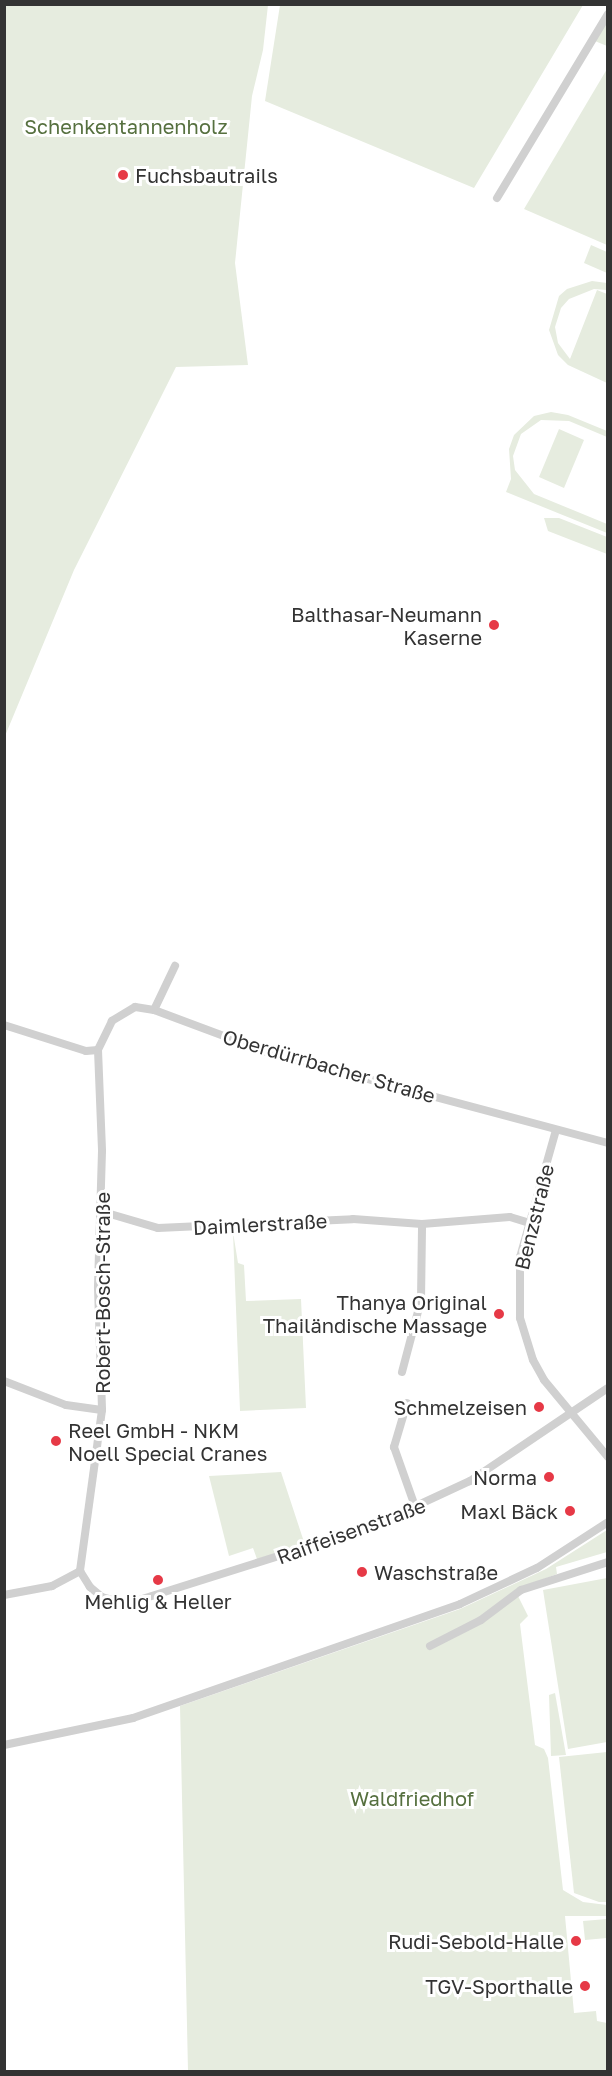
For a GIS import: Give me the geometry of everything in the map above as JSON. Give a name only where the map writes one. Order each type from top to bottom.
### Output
[{"type":"street","points":[[497,198],[608,14]]},
{"type":"street","points":[[154,1010],[175,966]]},
{"type":"street","name":"Oberdürrbacher Straße","points":[[98,1050],[111,1021],[121,1013],[135,1007],[154,1010],[267,1052],[608,1143]]},
{"type":"street","points":[[4,1025],[77,1048],[98,1050]]},
{"type":"street","name":"Robert-Bosch-Straße","points":[[80,1571],[102,1410],[98,1288],[100,1211],[98,1050]]},
{"type":"street","name":"Benzstraße","points":[[556,1130],[530,1223],[519,1273],[520,1318],[533,1360],[571,1415],[608,1457]]},
{"type":"street","name":"Daimlerstraße","points":[[100,1211],[158,1228],[353,1219],[422,1224],[510,1217],[530,1223]]},
{"type":"street","points":[[402,1372],[421,1300],[422,1224]]},
{"type":"street","points":[[4,1381],[66,1405],[102,1410]]},
{"type":"street","name":"Raiffeisenstraße","points":[[80,1571],[90,1587],[102,1597],[119,1602],[139,1600],[373,1526],[416,1509],[478,1476],[608,1388]]},
{"type":"street","points":[[407,1402],[394,1447],[416,1509]]},
{"type":"street","points":[[4,1745],[133,1718],[411,1623],[508,1583],[567,1550],[608,1522]]},
{"type":"street","points":[[430,1646],[481,1620],[521,1590],[608,1562]]},
{"type":"street","points":[[4,1595],[52,1586],[80,1571]]},
{"type":"green space","name":"Schenkentannenholz","points":[[5,4],[268,5],[263,50],[252,96],[235,263],[248,365],[176,367],[74,570],[5,736]]},
{"type":"green space","points":[[280,4],[583,5],[474,188],[265,101]]},
{"type":"green space","points":[[607,14],[607,46],[590,39]]},
{"type":"green space","points":[[607,69],[607,245],[524,209]]},
{"type":"green space","points":[[591,245],[607,252],[607,273],[584,263]]},
{"type":"green space","points":[[592,281],[607,283],[607,290],[594,289],[569,299],[561,308],[555,327],[558,343],[570,359],[597,290],[607,294],[607,383],[568,365],[558,355],[549,330],[559,296],[567,289]]},
{"type":"green space","points":[[551,412],[568,415],[607,431],[607,437],[569,421],[541,420],[521,434],[513,456],[515,470],[534,494],[607,524],[607,533],[506,492],[511,479],[509,449],[514,435],[534,416]]},
{"type":"green space","points":[[559,429],[584,440],[564,488],[539,477]]},
{"type":"green space","points":[[544,518],[559,518],[607,537],[607,554],[548,531]]},
{"type":"green space","points":[[233,1232],[238,1263],[244,1265],[246,1301],[301,1299],[306,1408],[240,1411]]},
{"type":"green space","points":[[281,1472],[305,1545],[257,1559],[253,1548],[229,1556],[209,1476]]},
{"type":"green space","name":"Waldfriedhof","points":[[607,1530],[607,1552],[556,1567],[557,1574],[515,1590],[528,1616],[520,1624],[535,1745],[544,1749],[548,1758],[563,1890],[583,1902],[607,1905],[607,1916],[565,1916],[574,2013],[596,2011],[597,2021],[607,2023],[607,2071],[188,2071],[180,1706],[460,1609],[546,1569]]},
{"type":"green space","points":[[607,1578],[607,1742],[568,1749],[543,1590]]},
{"type":"green space","points":[[555,1693],[566,1755],[551,1756],[549,1695]]},
{"type":"green space","points":[[607,1752],[607,1902],[599,1902],[574,1893],[559,1757]]},
{"type":"green space","points":[[607,1919],[607,1938],[585,1940],[583,1921]]},
{"type":"place","name":"Fuchsbautrails","points":[[123,175]]},
{"type":"place","name":"Balthasar-Neumann Kaserne","points":[[494,625]]},
{"type":"place","name":"Thanya Original Thailändische Massage","points":[[499,1314]]},
{"type":"place","name":"Schmelzeisen","points":[[539,1407]]},
{"type":"place","name":"Reel GmbH - NKM Noell Special Cranes","points":[[56,1441]]},
{"type":"place","name":"Norma","points":[[549,1477]]},
{"type":"place","name":"Maxl Bäck","points":[[570,1511]]},
{"type":"place","name":"Waschstraße","points":[[362,1572]]},
{"type":"place","name":"Mehlig & Heller","points":[[158,1580]]},
{"type":"place","name":"Rudi-Sebold-Halle","points":[[576,1941]]},
{"type":"place","name":"TGV-Sporthalle","points":[[585,1986]]}]
